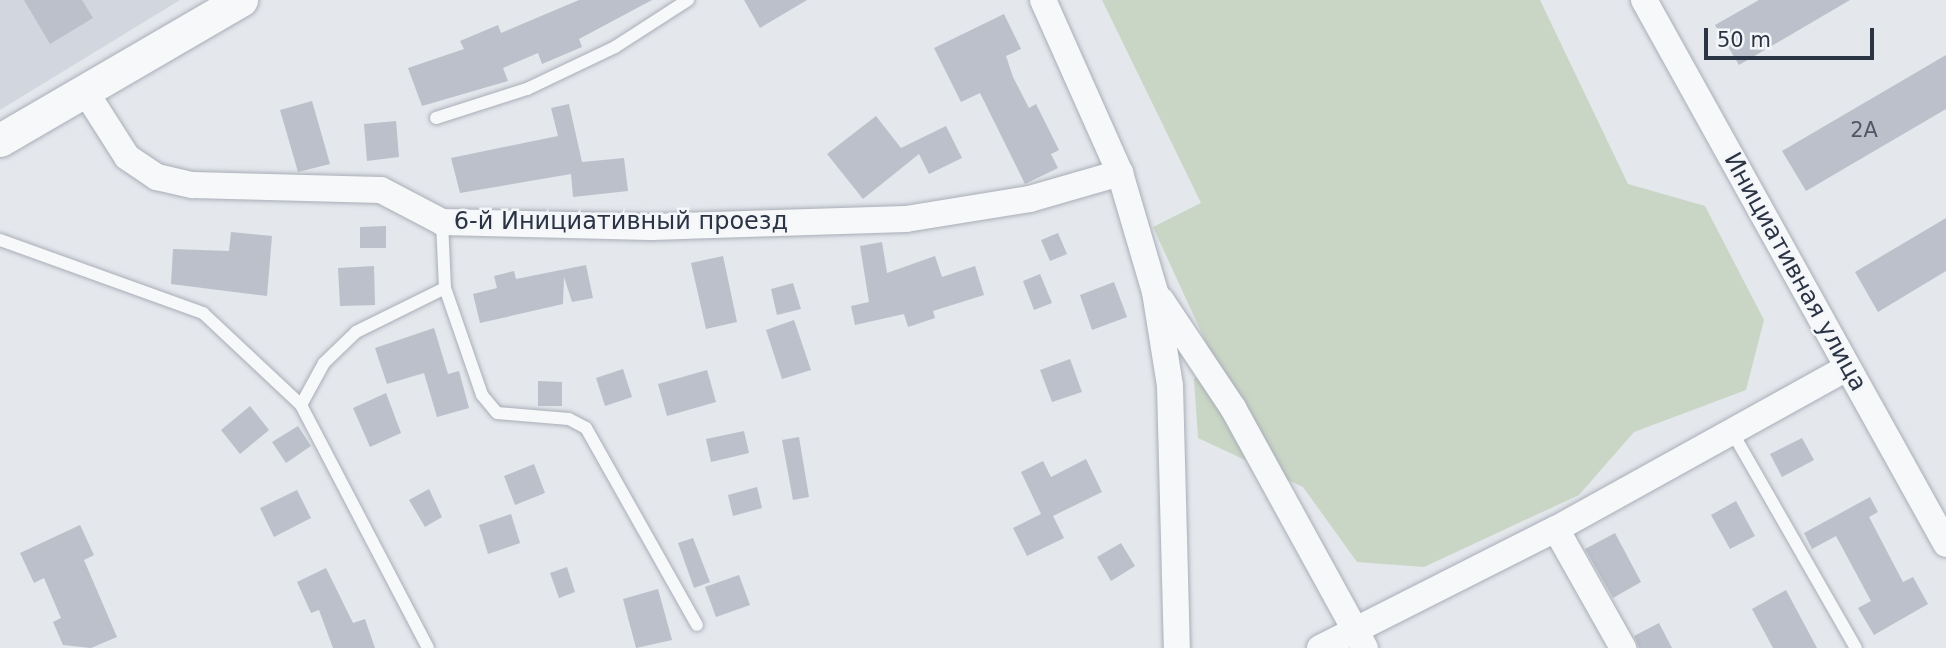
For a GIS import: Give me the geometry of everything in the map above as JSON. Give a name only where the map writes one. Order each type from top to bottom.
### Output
[{"type":"street","points":[[0,140],[241,0]]},
{"type":"street","points":[[1043,0],[1120,173],[1155,292],[1170,386],[1177,648]]},
{"type":"street","name":"Инициативная улица","points":[[1644,0],[1946,544]]},
{"type":"street","name":"6-й Инициативный проезд","points":[[85,90],[127,156],[158,177],[193,185],[381,190],[442,222],[651,227],[906,219],[1030,199],[1120,173]]},
{"type":"street","points":[[1155,292],[1233,408],[1359,638]]},
{"type":"street","points":[[1320,648],[1359,638],[1730,429],[1847,368]]},
{"type":"street","points":[[1556,529],[1623,648]]},
{"type":"lane","points":[[436,118],[527,89],[615,47],[688,0]]},
{"type":"lane","points":[[442,222],[445,288],[482,395],[497,413],[569,419],[586,428],[697,625]]},
{"type":"lane","points":[[0,240],[203,313],[301,405],[428,648]]},
{"type":"lane","points":[[301,405],[324,363],[356,332],[445,288]]},
{"type":"lane","points":[[1730,429],[1856,648]]},
{"type":"shaded area","points":[[0,0],[180,0],[0,110]]},
{"type":"green space","points":[[1102,0],[1540,0],[1628,184],[1705,206],[1764,320],[1746,390],[1634,432],[1579,495],[1424,567],[1357,562],[1303,487],[1198,438],[1194,379],[1216,364],[1153,227],[1201,203]]},
{"type":"building","points":[[24,0],[82,0],[93,18],[50,44]]},
{"type":"building","points":[[579,0],[652,0],[579,39],[582,47],[542,64],[538,53],[503,68],[508,81],[422,106],[408,68],[464,49],[460,41],[498,25],[501,33]]},
{"type":"building","points":[[744,0],[807,0],[760,28]]},
{"type":"building","points":[[1759,0],[1850,0],[1739,65],[1715,25]]},
{"type":"building","points":[[1004,14],[1021,49],[1006,56],[1013,77],[1029,108],[1036,104],[1059,150],[1051,154],[1058,168],[1025,184],[980,93],[961,102],[934,48]]},
{"type":"building","points":[[1946,55],[1946,109],[1806,191],[1782,151]]},
{"type":"building","points":[[312,101],[330,164],[298,172],[280,110]]},
{"type":"building","points":[[569,104],[582,162],[624,158],[628,191],[573,197],[571,174],[460,193],[451,158],[558,136],[551,108]]},
{"type":"building","points":[[876,116],[901,148],[946,126],[962,158],[929,174],[919,154],[863,199],[827,154]]},
{"type":"building","points":[[396,121],[399,157],[367,161],[364,124]]},
{"type":"building","points":[[1946,218],[1946,271],[1878,312],[1855,272]]},
{"type":"building","points":[[386,226],[386,248],[360,248],[360,227]]},
{"type":"building","points":[[231,232],[272,236],[267,296],[171,284],[173,249],[229,251]]},
{"type":"building","points":[[1058,233],[1067,254],[1050,261],[1041,240]]},
{"type":"building","points":[[882,242],[887,273],[935,256],[942,277],[975,266],[984,295],[933,311],[935,318],[908,327],[904,314],[855,325],[851,306],[869,302],[860,246]]},
{"type":"building","points":[[723,256],[737,322],[706,329],[691,263]]},
{"type":"building","points":[[586,265],[593,298],[572,302],[564,277],[563,304],[480,323],[473,294],[497,288],[494,276],[514,271],[516,279]]},
{"type":"building","points":[[374,266],[375,305],[340,306],[338,268]]},
{"type":"building","points":[[1040,274],[1052,303],[1034,310],[1023,281]]},
{"type":"building","points":[[1114,282],[1127,317],[1092,330],[1080,295]]},
{"type":"building","points":[[793,283],[801,309],[777,315],[771,289]]},
{"type":"building","points":[[794,320],[811,370],[782,379],[766,330]]},
{"type":"building","points":[[434,328],[448,374],[459,371],[469,408],[437,417],[424,373],[387,384],[375,348]]},
{"type":"building","points":[[1070,359],[1082,392],[1052,402],[1040,370]]},
{"type":"building","points":[[623,369],[632,397],[605,406],[596,378]]},
{"type":"building","points":[[707,370],[716,402],[667,416],[658,384]]},
{"type":"building","points":[[538,381],[562,382],[562,406],[538,406]]},
{"type":"building","points":[[386,393],[401,433],[370,447],[353,408]]},
{"type":"building","points":[[250,406],[269,430],[240,454],[221,430]]},
{"type":"building","points":[[298,426],[311,446],[286,463],[272,442]]},
{"type":"building","points":[[744,431],[749,453],[711,462],[706,439]]},
{"type":"building","points":[[799,437],[809,497],[793,500],[782,440]]},
{"type":"building","points":[[1802,438],[1814,460],[1782,477],[1770,454]]},
{"type":"building","points":[[1086,459],[1102,492],[1053,516],[1064,538],[1027,556],[1013,528],[1041,514],[1021,472],[1043,461],[1051,477]]},
{"type":"building","points":[[534,464],[545,493],[515,505],[504,476]]},
{"type":"building","points":[[757,487],[762,508],[733,516],[728,495]]},
{"type":"building","points":[[429,489],[442,517],[425,527],[409,500]]},
{"type":"building","points":[[297,490],[311,518],[274,537],[260,508]]},
{"type":"building","points":[[1870,497],[1878,512],[1869,517],[1903,582],[1913,577],[1928,604],[1874,635],[1858,608],[1871,601],[1836,536],[1812,549],[1804,533]]},
{"type":"building","points":[[1736,501],[1755,536],[1730,549],[1711,515]]},
{"type":"building","points":[[511,514],[520,543],[488,554],[479,525]]},
{"type":"building","points":[[80,525],[94,555],[84,560],[117,637],[91,648],[63,645],[53,622],[61,618],[44,578],[34,583],[20,553]]},
{"type":"building","points":[[1615,533],[1641,582],[1613,598],[1585,549]]},
{"type":"building","points":[[693,538],[710,582],[694,588],[678,543]]},
{"type":"building","points":[[1121,543],[1135,566],[1111,581],[1097,557]]},
{"type":"building","points":[[567,567],[575,592],[559,598],[550,573]]},
{"type":"building","points":[[326,568],[353,623],[365,619],[375,648],[333,648],[319,610],[311,613],[297,582]]},
{"type":"building","points":[[739,575],[750,605],[716,617],[705,587]]},
{"type":"building","points":[[658,589],[672,640],[636,648],[623,599]]},
{"type":"building","points":[[1786,590],[1817,648],[1773,648],[1752,609]]},
{"type":"building","points":[[1659,623],[1672,648],[1639,648],[1634,636]]}]
